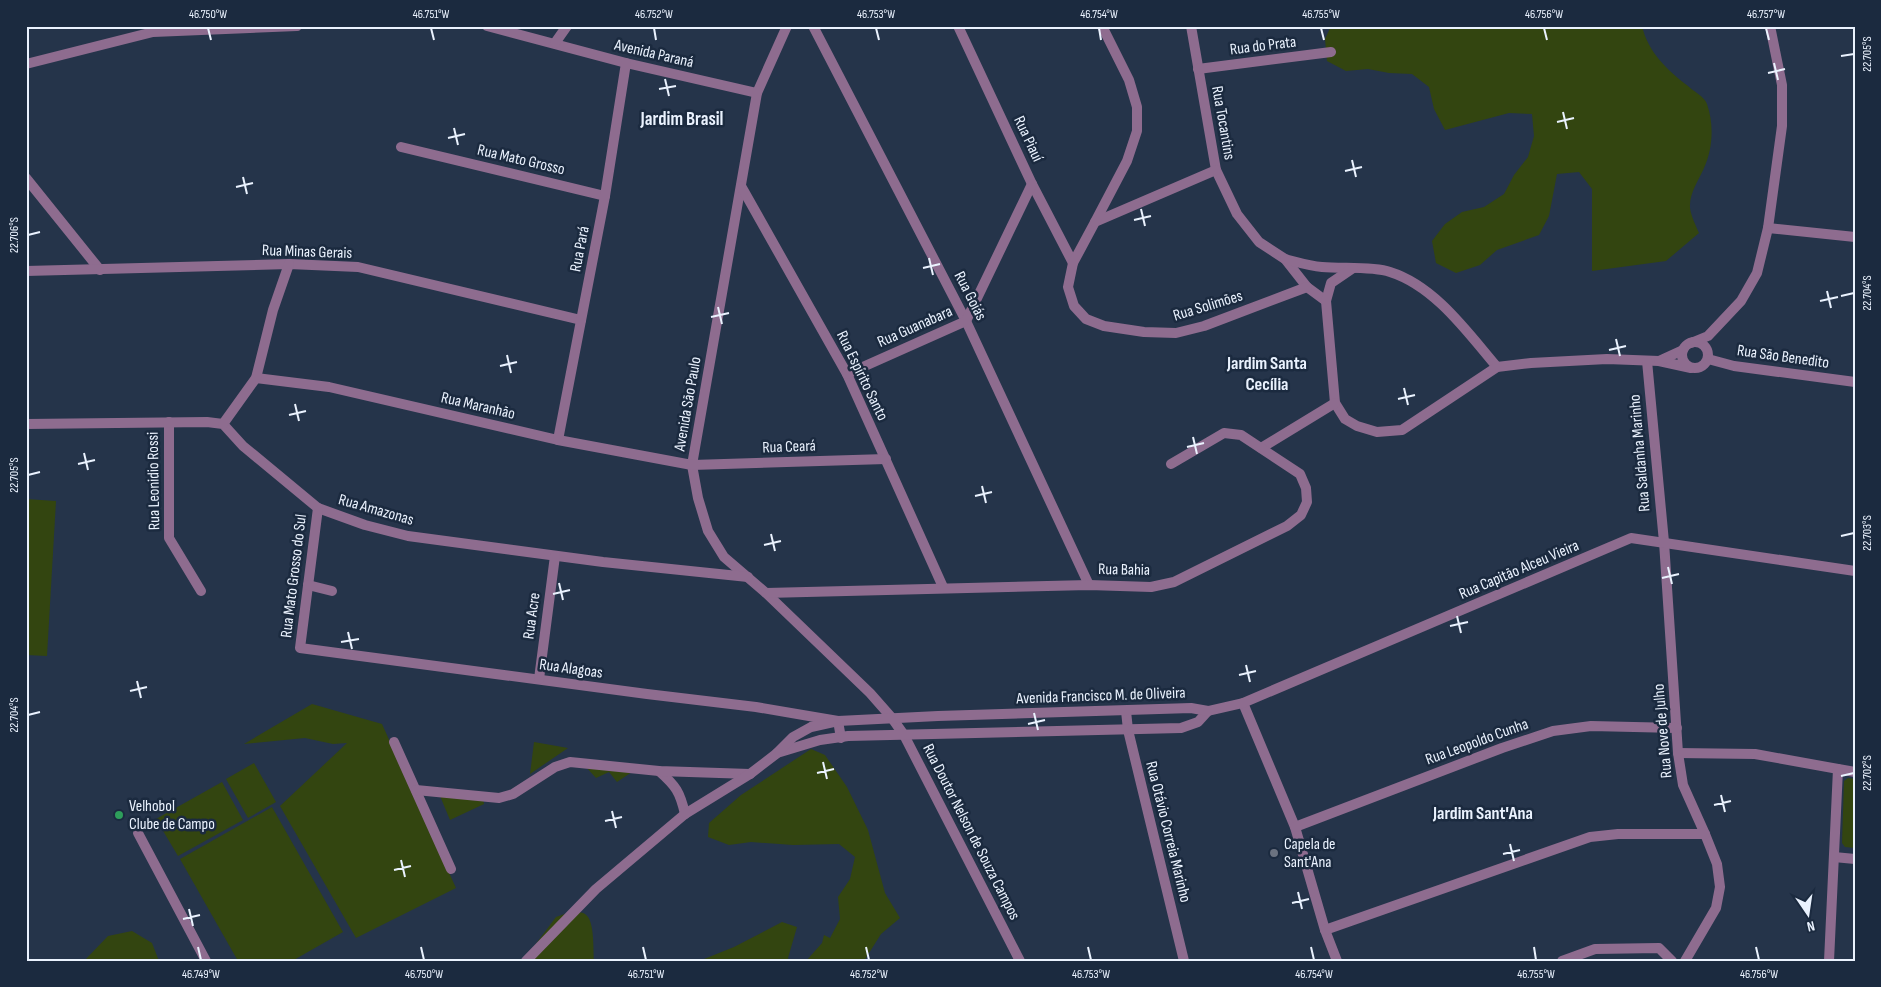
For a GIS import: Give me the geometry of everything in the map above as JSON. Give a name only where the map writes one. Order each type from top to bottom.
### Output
[{"type":"street","points":[[26,64],[153,32],[298,26]]},
{"type":"street","name":"Avenida Paraná","points":[[487,26],[626,63],[757,93]]},
{"type":"street","points":[[556,43],[567,26]]},
{"type":"street","name":"Avenida São Paulo","points":[[787,26],[757,93],[692,465],[698,498],[708,531],[724,557],[766,593],[870,693],[892,718]]},
{"type":"street","name":"Rua Goiás","points":[[812,26],[966,321],[1089,585]]},
{"type":"street","name":"Rua Piauí","points":[[958,26],[1032,184],[1073,263]]},
{"type":"street","name":"Rua Solimões","points":[[1102,26],[1129,80],[1136,107],[1137,132],[1127,161],[1073,263],[1068,287],[1074,306],[1086,319],[1104,326],[1144,332],[1176,333],[1204,326],[1307,287]]},
{"type":"street","name":"Rua Tocantins","points":[[1191,26],[1216,170],[1237,214],[1259,242],[1285,260],[1307,287],[1326,301]]},
{"type":"street","points":[[1659,361],[1708,336],[1741,301],[1756,273],[1768,228],[1782,118],[1782,85],[1770,26]]},
{"type":"street","name":"Rua do Prata","points":[[1198,69],[1331,52]]},
{"type":"street","name":"Rua Pará","points":[[558,440],[605,196],[626,63]]},
{"type":"street","name":"Rua Mato Grosso","points":[[401,147],[605,196]]},
{"type":"street","points":[[1095,222],[1216,170]]},
{"type":"street","points":[[26,178],[100,270]]},
{"type":"street","name":"Rua Guanabara","points":[[847,374],[966,321],[1032,184]]},
{"type":"street","name":"Rua Espírito Santo","points":[[741,186],[847,374],[943,587]]},
{"type":"street","points":[[1768,228],[1855,237]]},
{"type":"street","name":"Rua Tocantins","points":[[1285,260],[1321,267],[1390,272],[1413,283],[1432,295],[1451,313],[1497,367]]},
{"type":"street","points":[[26,424],[207,422],[223,424],[256,378],[273,310],[289,264]]},
{"type":"street","name":"Rua Minas Gerais","points":[[26,271],[289,264],[358,268],[581,320]]},
{"type":"street","points":[[1353,268],[1331,282],[1326,301],[1335,404],[1345,418],[1357,426],[1377,432],[1402,430],[1497,367],[1531,363],[1607,359],[1659,361],[1691,368],[1702,367],[1708,354],[1708,336]]},
{"type":"street","name":"Rua São Benedito","points":[[1691,343],[1700,343],[1708,354],[1734,366],[1855,382]]},
{"type":"street","points":[[1683,350],[1683,361],[1691,368]]},
{"type":"street","name":"Rua Saldanha Marinho","points":[[1647,361],[1664,542]]},
{"type":"street","name":"Rua Maranhão","points":[[256,378],[329,387],[558,440],[692,465]]},
{"type":"street","points":[[1261,448],[1335,404]]},
{"type":"street","name":"Rua Leonidio Rossi","points":[[169,422],[169,538],[201,591]]},
{"type":"street","name":"Rua Amazonas","points":[[223,424],[243,446],[318,508],[366,525],[408,536],[555,556],[748,577]]},
{"type":"street","name":"Rua Bahia","points":[[766,593],[943,587],[1089,585],[1151,587],[1174,582],[1287,526],[1301,515],[1307,502],[1306,488],[1300,474],[1242,435],[1224,432],[1171,464]]},
{"type":"street","name":"Rua Ceará","points":[[692,465],[886,459]]},
{"type":"street","name":"Rua Mato Grosso do Sul","points":[[300,648],[318,508]]},
{"type":"street","name":"Rua Capitão Alceu Vieira","points":[[1208,711],[1243,703],[1630,538],[1855,571]]},
{"type":"street","name":"Rua Nove de Julho","points":[[1664,542],[1678,753],[1683,785],[1716,864],[1720,887],[1716,908],[1684,961]]},
{"type":"street","name":"Rua Acre","points":[[539,680],[555,556]]},
{"type":"street","points":[[308,585],[332,591]]},
{"type":"street","name":"Rua Alagoas","points":[[300,648],[756,707],[838,721]]},
{"type":"street","points":[[1243,703],[1295,827],[1325,930],[1337,961]]},
{"type":"street","name":"Avenida Francisco M. de Oliveira","points":[[526,961],[596,889],[685,814],[750,774],[776,754],[793,736],[811,727],[838,721],[892,718],[1191,708],[1208,711]]},
{"type":"street","name":"Rua Otávio Correia Marinho","points":[[1126,711],[1128,730],[1184,961]]},
{"type":"street","name":"Avenida Francisco M. de Oliveira","points":[[776,754],[820,740],[841,738],[951,732],[1181,728],[1198,722],[1208,711]]},
{"type":"street","name":"Rua Doutor Nelson de Souza Campos","points":[[892,718],[904,735],[1020,961]]},
{"type":"street","points":[[838,721],[841,738]]},
{"type":"street","name":"Rua Leopoldo Cunha","points":[[1295,827],[1502,748],[1553,731],[1591,726],[1677,728]]},
{"type":"street","points":[[394,742],[451,869]]},
{"type":"street","points":[[1678,753],[1755,754],[1855,772]]},
{"type":"street","points":[[416,790],[499,798],[513,794],[554,767],[570,762],[659,771],[750,774]]},
{"type":"street","points":[[1829,961],[1838,769]]},
{"type":"street","points":[[659,771],[674,785],[685,814]]},
{"type":"street","points":[[138,833],[206,961]]},
{"type":"street","points":[[1325,930],[1590,837],[1618,834],[1705,834]]},
{"type":"street","points":[[1834,857],[1855,859]]},
{"type":"street","points":[[1562,961],[1595,949],[1659,948],[1672,961]]},
{"type":"green space","points":[[1331,26],[1642,26],[1649,44],[1659,60],[1704,99],[1707,104],[1712,128],[1711,144],[1707,160],[1690,202],[1691,214],[1699,233],[1666,261],[1592,271],[1592,189],[1579,172],[1557,174],[1549,216],[1539,235],[1497,250],[1480,265],[1456,273],[1436,263],[1432,241],[1445,224],[1462,212],[1484,207],[1504,194],[1514,175],[1528,157],[1534,136],[1532,114],[1509,113],[1445,130],[1434,109],[1429,87],[1412,74],[1389,73],[1368,69],[1346,71],[1327,61],[1325,39]]},
{"type":"green space","points":[[26,499],[56,501],[47,656],[26,655]]},
{"type":"green space","points":[[312,704],[382,724],[456,888],[356,938],[280,806],[347,743],[333,744],[305,738],[244,744]]},
{"type":"green space","points":[[534,742],[568,748],[530,774]]},
{"type":"green space","points":[[811,749],[825,755],[847,787],[868,830],[885,893],[900,918],[881,934],[864,961],[806,961],[822,943],[824,935],[830,938],[840,919],[838,897],[850,879],[855,857],[839,844],[793,845],[751,842],[729,845],[708,837],[709,823],[741,795]]},
{"type":"green space","points":[[254,763],[276,802],[248,818],[226,779]]},
{"type":"green space","points":[[585,766],[632,772],[617,782],[609,772],[596,778]]},
{"type":"green space","points":[[1848,778],[1855,779],[1855,848],[1845,847],[1842,843],[1844,781]]},
{"type":"green space","points":[[222,782],[243,820],[178,856],[156,819]]},
{"type":"green space","points":[[440,796],[483,799],[484,804],[450,820]]},
{"type":"green space","points":[[272,807],[343,932],[292,961],[238,961],[180,859]]},
{"type":"green space","points":[[573,911],[585,914],[588,917],[593,936],[594,961],[523,961],[556,917]]},
{"type":"green space","points":[[782,922],[797,927],[788,958],[789,961],[699,961],[734,947]]},
{"type":"green space","points":[[132,931],[152,943],[159,961],[84,961],[108,936]]},
{"type":"place","name":"Velhobol Clube de Campo","points":[[119,815]]},
{"type":"place","name":"Capela de Sant'Ana","points":[[1274,853]]},
{"type":"district","name":"Jardim Brasil","points":[[682,119]]},
{"type":"district","name":"Jardim Santa Cecília","points":[[1267,373]]},
{"type":"district","name":"Jardim Sant'Ana","points":[[1483,813]]}]
